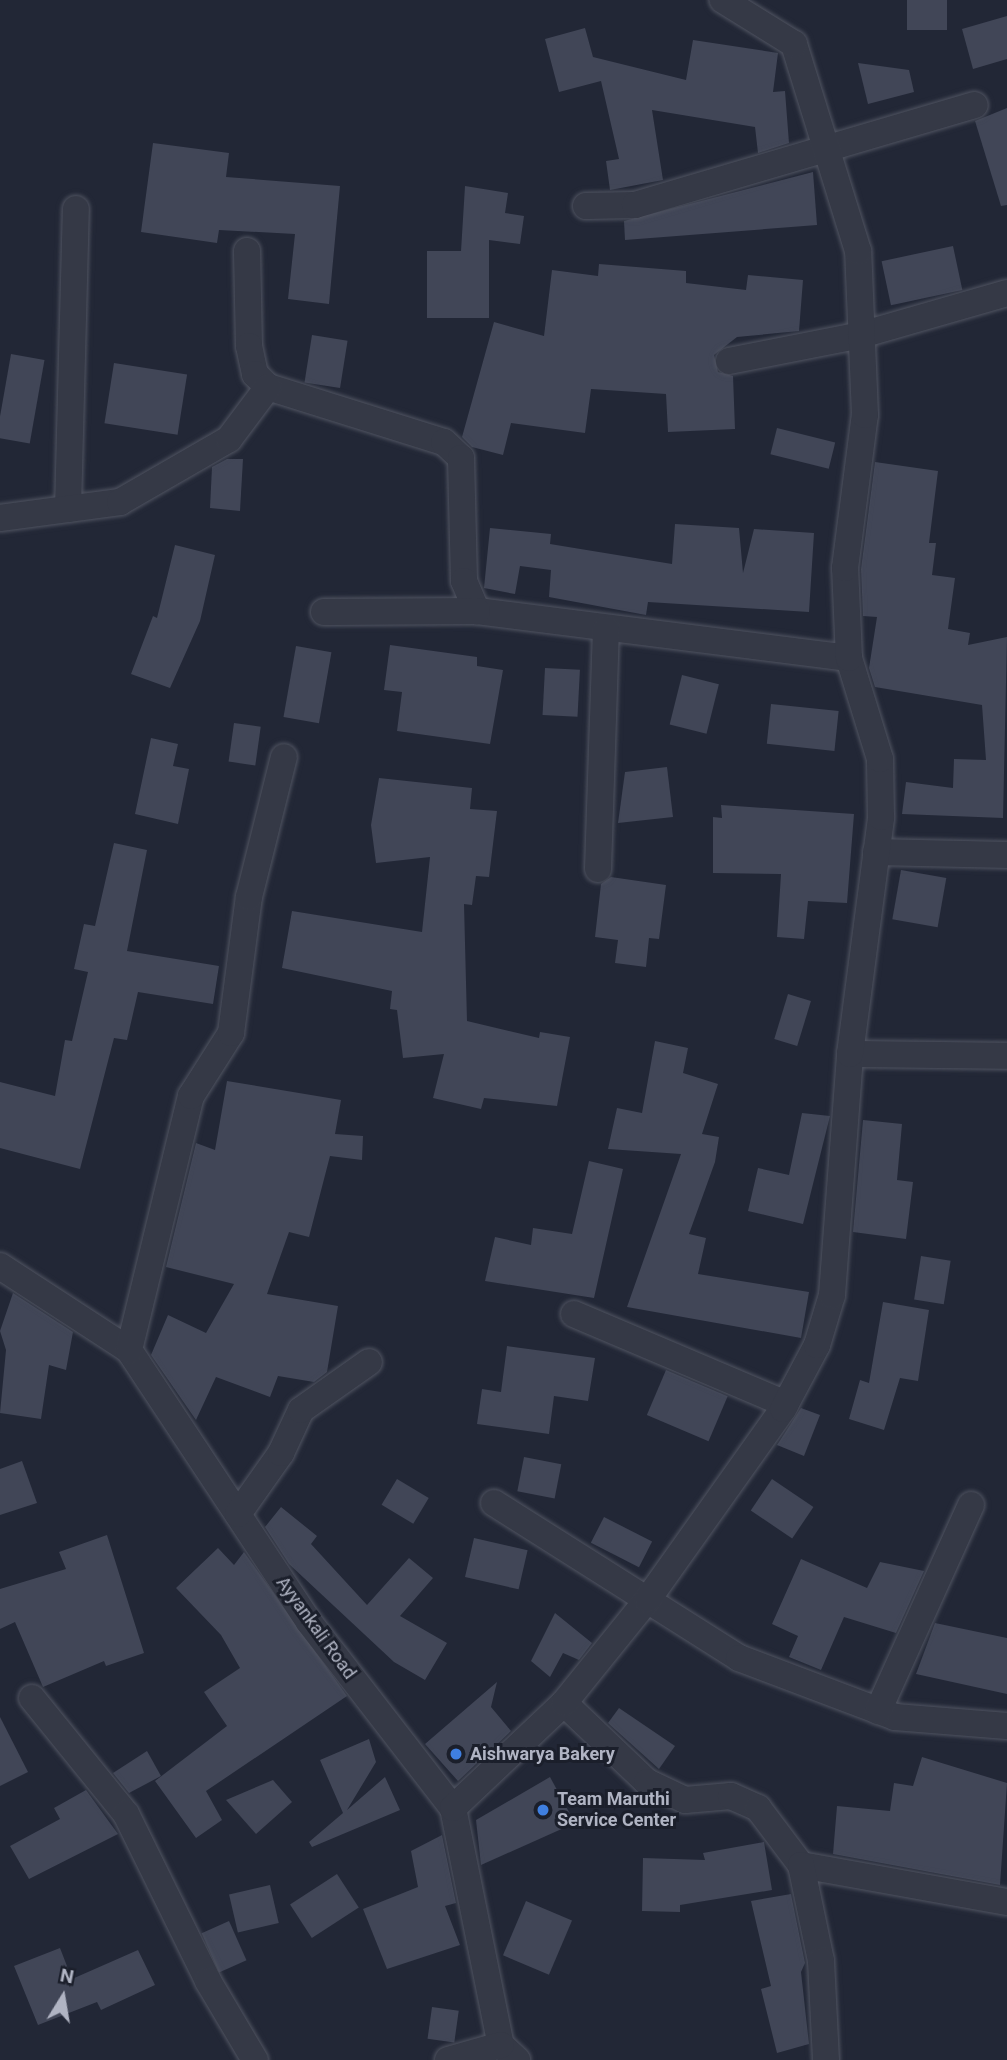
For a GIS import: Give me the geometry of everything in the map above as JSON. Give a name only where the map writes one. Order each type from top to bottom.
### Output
[{"type":"street","points":[[453,1808],[564,1703],[648,1599],[786,1404],[817,1345],[832,1295],[850,1054],[876,852],[880,759],[849,658],[845,568],[865,415],[858,251],[794,44],[723,0]]},
{"type":"street","points":[[586,206],[635,205],[828,152],[975,105]]},
{"type":"street","points":[[68,509],[76,209]]},
{"type":"street","points":[[247,251],[249,346],[255,374],[268,387],[444,442],[461,458],[464,581],[477,611]]},
{"type":"street","points":[[729,362],[861,335],[1007,293]]},
{"type":"street","points":[[0,518],[120,502],[229,439],[268,387]]},
{"type":"street","points":[[324,612],[477,611],[849,658]]},
{"type":"street","points":[[598,869],[606,629]]},
{"type":"street","points":[[129,1350],[191,1096],[231,1033],[249,897],[284,757]]},
{"type":"street","points":[[876,852],[1007,855]]},
{"type":"street","points":[[850,1054],[1007,1055]]},
{"type":"street","name":"Ayyankali Road","points":[[0,1266],[129,1350],[309,1622],[453,1808],[509,2053]]},
{"type":"street","points":[[575,1314],[786,1404]]},
{"type":"street","points":[[238,1514],[302,1410],[369,1362]]},
{"type":"street","points":[[494,1503],[739,1658],[877,1711],[1007,1726]]},
{"type":"street","points":[[877,1711],[971,1505]]},
{"type":"street","points":[[32,1698],[126,1814],[208,1982],[255,2060]]},
{"type":"street","points":[[564,1703],[647,1782],[685,1800],[731,1796],[758,1808],[801,1865],[821,1961],[825,2060]]},
{"type":"street","points":[[801,1865],[1007,1902]]},
{"type":"street","points":[[448,2060],[509,2053]]},
{"type":"building","points":[[907,0],[947,0],[947,30],[907,30]]},
{"type":"building","points":[[1007,16],[1007,59],[973,69],[962,29]]},
{"type":"building","points":[[585,28],[593,57],[686,80],[693,40],[778,53],[773,92],[785,91],[789,143],[758,153],[755,127],[652,110],[663,180],[610,190],[606,161],[619,159],[601,81],[559,92],[545,39]]},
{"type":"building","points":[[858,63],[909,70],[914,92],[868,104]]},
{"type":"building","points":[[1007,108],[1007,205],[1001,206],[975,121]]},
{"type":"building","points":[[153,143],[229,153],[226,177],[340,186],[329,304],[288,299],[295,234],[219,230],[217,243],[141,232]]},
{"type":"building","points":[[813,172],[817,225],[625,240],[624,221]]},
{"type":"building","points":[[465,186],[508,193],[505,213],[524,216],[520,244],[489,240],[489,318],[427,318],[427,251],[461,251]]},
{"type":"building","points":[[953,246],[962,290],[891,305],[882,261]]},
{"type":"building","points":[[599,264],[686,271],[686,283],[746,290],[748,275],[803,280],[799,331],[737,337],[714,355],[718,372],[733,376],[735,429],[668,432],[666,394],[591,389],[585,433],[511,423],[503,455],[472,447],[462,437],[494,322],[544,336],[552,270],[598,276]]},
{"type":"building","points":[[312,335],[348,341],[340,388],[304,382]]},
{"type":"building","points":[[11,354],[44,360],[30,444],[0,438],[0,416]]},
{"type":"building","points":[[114,363],[187,375],[178,435],[104,423]]},
{"type":"building","points":[[777,428],[835,443],[829,469],[770,454]]},
{"type":"building","points":[[227,459],[243,459],[240,511],[210,508],[212,467]]},
{"type":"building","points":[[875,462],[938,471],[929,543],[936,543],[932,575],[955,578],[948,629],[970,633],[968,645],[1007,637],[1003,818],[902,814],[906,782],[953,788],[954,759],[986,760],[982,705],[875,687],[869,668],[877,617],[863,616],[861,569]]},
{"type":"building","points":[[675,524],[739,528],[743,573],[754,529],[814,533],[809,612],[648,602],[646,615],[549,597],[551,570],[520,566],[515,594],[484,588],[490,528],[551,534],[550,544],[672,564]]},
{"type":"building","points":[[175,545],[215,555],[200,621],[170,688],[131,674],[153,616],[157,618]]},
{"type":"building","points":[[390,645],[477,657],[477,666],[503,670],[490,744],[397,731],[402,692],[384,690]]},
{"type":"building","points":[[296,646],[331,652],[319,723],[283,717]]},
{"type":"building","points":[[545,668],[580,670],[577,717],[543,715]]},
{"type":"building","points":[[682,675],[719,684],[707,734],[670,724]]},
{"type":"building","points":[[771,704],[839,711],[834,751],[767,744]]},
{"type":"building","points":[[234,723],[261,727],[255,765],[229,762]]},
{"type":"building","points":[[151,738],[178,744],[173,766],[189,769],[178,824],[135,814]]},
{"type":"building","points":[[667,767],[673,817],[618,823],[625,772]]},
{"type":"building","points":[[379,778],[472,788],[470,809],[497,811],[489,877],[476,876],[472,905],[464,904],[467,1021],[539,1038],[540,1032],[570,1037],[557,1106],[484,1098],[481,1109],[433,1098],[444,1054],[403,1058],[397,1010],[390,1009],[392,991],[282,968],[292,911],[422,932],[430,857],[376,863],[371,825]]},
{"type":"building","points":[[721,805],[854,814],[847,903],[808,901],[804,939],[777,937],[781,874],[713,873],[713,817],[722,818]]},
{"type":"building","points":[[114,843],[147,850],[127,951],[219,966],[213,1004],[138,992],[127,1040],[114,1038],[80,1169],[0,1148],[0,1082],[55,1096],[65,1040],[72,1041],[88,972],[74,969],[84,924],[95,926]]},
{"type":"building","points":[[901,870],[946,878],[938,927],[892,919]]},
{"type":"building","points":[[611,877],[666,885],[659,939],[649,938],[646,967],[615,963],[618,940],[595,937],[601,884]]},
{"type":"building","points":[[788,994],[811,1001],[797,1046],[774,1039]]},
{"type":"building","points":[[655,1041],[688,1048],[683,1073],[718,1084],[702,1134],[719,1137],[715,1162],[689,1234],[706,1238],[698,1274],[809,1292],[801,1338],[627,1307],[681,1154],[608,1149],[617,1108],[642,1113]]},
{"type":"building","points":[[227,1081],[341,1100],[335,1134],[363,1136],[362,1160],[330,1156],[309,1237],[289,1232],[267,1294],[338,1306],[327,1372],[314,1382],[278,1376],[270,1397],[216,1377],[196,1420],[151,1355],[168,1315],[206,1333],[234,1284],[166,1267],[196,1143],[215,1150]]},
{"type":"building","points":[[802,1113],[830,1116],[803,1224],[748,1211],[758,1168],[789,1175]]},
{"type":"building","points":[[863,1120],[902,1124],[897,1180],[913,1182],[906,1239],[853,1232]]},
{"type":"building","points":[[589,1161],[623,1169],[594,1298],[485,1281],[495,1237],[531,1245],[533,1228],[572,1234]]},
{"type":"building","points":[[921,1256],[951,1261],[944,1304],[914,1299]]},
{"type":"building","points":[[13,1293],[73,1332],[66,1370],[49,1365],[41,1419],[0,1413],[6,1350],[0,1331]]},
{"type":"building","points":[[883,1302],[929,1310],[918,1381],[900,1378],[884,1430],[849,1419],[860,1380],[869,1383]]},
{"type":"building","points":[[507,1346],[595,1358],[588,1401],[554,1396],[549,1434],[477,1424],[482,1389],[501,1392]]},
{"type":"building","points":[[666,1370],[728,1396],[709,1441],[647,1415]]},
{"type":"building","points":[[801,1408],[820,1415],[804,1456],[777,1445]]},
{"type":"building","points":[[524,1457],[561,1464],[555,1499],[517,1491]]},
{"type":"building","points":[[22,1461],[37,1503],[0,1515],[0,1469]]},
{"type":"building","points":[[397,1479],[429,1498],[413,1524],[382,1505]]},
{"type":"building","points":[[772,1479],[813,1507],[792,1538],[751,1511]]},
{"type":"building","points":[[281,1507],[317,1536],[311,1544],[367,1605],[409,1558],[433,1578],[400,1616],[447,1643],[425,1680],[394,1662],[289,1564],[265,1527]]},
{"type":"building","points":[[604,1517],[652,1542],[639,1567],[591,1543]]},
{"type":"building","points":[[107,1535],[144,1653],[106,1666],[104,1661],[43,1687],[15,1622],[0,1629],[0,1589],[66,1569],[59,1552]]},
{"type":"building","points":[[474,1538],[528,1550],[519,1589],[465,1577]]},
{"type":"building","points":[[218,1548],[234,1565],[244,1552],[347,1696],[206,1791],[222,1820],[196,1838],[155,1781],[227,1726],[204,1692],[240,1668],[221,1635],[176,1588]]},
{"type":"building","points":[[801,1559],[867,1588],[880,1562],[924,1571],[896,1633],[844,1617],[821,1670],[789,1657],[798,1636],[772,1624]]},
{"type":"building","points":[[555,1613],[592,1643],[579,1660],[563,1653],[550,1677],[531,1661]]},
{"type":"building","points":[[935,1623],[1007,1638],[1007,1694],[916,1674]]},
{"type":"building","points":[[497,1682],[491,1707],[511,1731],[458,1781],[425,1744]]},
{"type":"building","points":[[619,1708],[675,1746],[659,1769],[608,1723]]},
{"type":"building","points":[[0,1717],[28,1772],[0,1786]]},
{"type":"building","points":[[369,1739],[376,1762],[347,1810],[385,1777],[400,1810],[312,1847],[309,1842],[343,1813],[320,1760]]},
{"type":"building","points":[[147,1751],[161,1776],[129,1793],[113,1773]]},
{"type":"building","points":[[922,1757],[1007,1783],[1000,1885],[833,1854],[837,1806],[890,1811],[894,1783],[913,1786]]},
{"type":"building","points":[[550,1777],[575,1823],[481,1865],[476,1820]]},
{"type":"building","points":[[273,1780],[292,1802],[256,1834],[226,1800]]},
{"type":"building","points":[[86,1790],[118,1834],[29,1879],[10,1846],[60,1819],[54,1808]]},
{"type":"building","points":[[442,1835],[456,1903],[445,1906],[460,1945],[387,1969],[363,1909],[418,1887],[411,1851]]},
{"type":"building","points":[[764,1842],[772,1890],[680,1905],[680,1912],[642,1911],[643,1858],[705,1860],[703,1853]]},
{"type":"building","points":[[337,1874],[359,1908],[312,1938],[290,1904]]},
{"type":"building","points":[[270,1885],[279,1923],[238,1932],[229,1894]]},
{"type":"building","points":[[791,1894],[805,1963],[801,1972],[809,2044],[777,2053],[761,1989],[771,1986],[751,1901]]},
{"type":"building","points":[[526,1901],[572,1921],[549,1975],[503,1955]]},
{"type":"building","points":[[229,1921],[246,1960],[219,1972],[202,1933]]},
{"type":"building","points":[[60,1948],[72,1979],[138,1950],[155,1985],[101,2010],[97,2002],[38,2025],[14,1966]]},
{"type":"building","points":[[432,2007],[459,2011],[454,2042],[428,2039]]},
{"type":"place","name":"Aishwarya Bakery","points":[[456,1754]]},
{"type":"place","name":"Team Maruthi Service Center","points":[[543,1810]]}]
